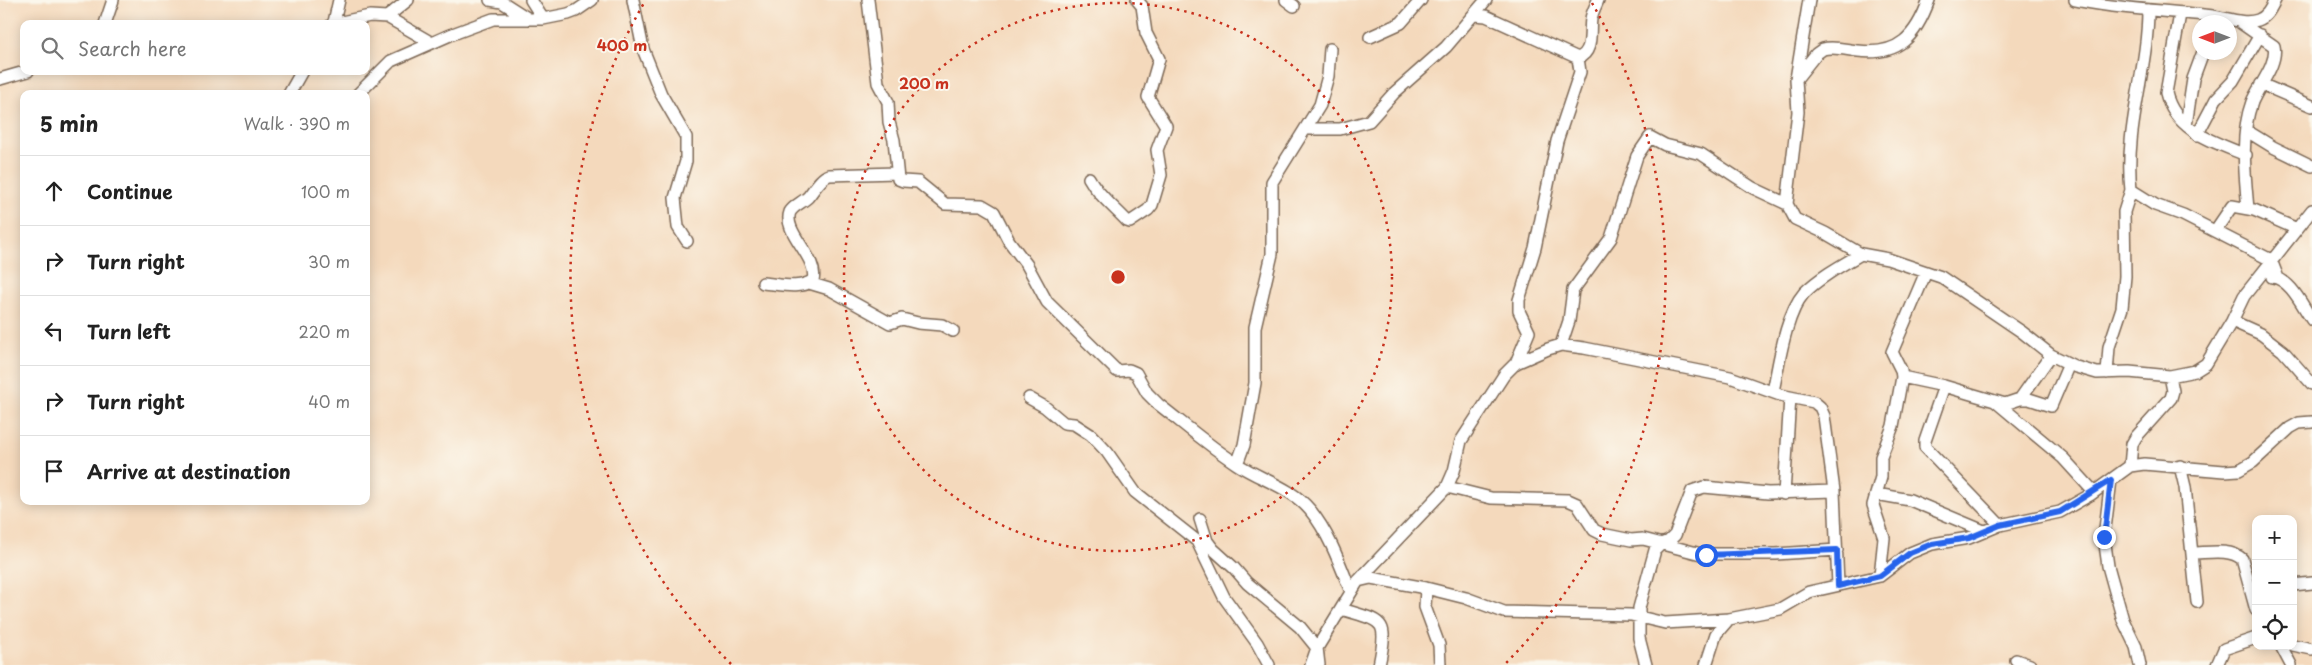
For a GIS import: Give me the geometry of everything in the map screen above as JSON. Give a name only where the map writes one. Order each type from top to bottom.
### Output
[{"type":"street","points":[[106,20],[113,0]]},
{"type":"street","points":[[334,20],[339,0]]},
{"type":"street","points":[[388,17],[408,0]]},
{"type":"street","points":[[490,0],[502,2],[537,19]]},
{"type":"street","points":[[531,0],[537,19]]},
{"type":"street","points":[[362,90],[391,61],[493,19],[537,19],[576,11],[592,0]]},
{"type":"street","points":[[633,0],[643,49],[661,94],[686,137],[686,161],[676,198],[678,227],[686,241]]},
{"type":"street","points":[[868,0],[878,83],[888,102],[889,122],[895,145],[898,179],[918,182],[945,204],[982,205],[994,212],[1008,241],[1027,265],[1047,302],[1117,371],[1129,370],[1136,373],[1147,392],[1158,404],[1237,464],[1280,486],[1298,498],[1311,511],[1334,551],[1351,592]]},
{"type":"street","points":[[1089,178],[1096,190],[1130,222],[1150,208],[1161,175],[1157,150],[1166,126],[1148,96],[1159,59],[1146,33],[1142,6],[1137,0]]},
{"type":"street","points":[[1370,38],[1401,23],[1421,0]]},
{"type":"street","points":[[1305,129],[1340,129],[1368,120],[1440,52],[1475,15],[1486,0]]},
{"type":"street","points":[[1578,58],[1584,55],[1588,48],[1591,19],[1598,0]]},
{"type":"street","points":[[1809,0],[1796,79],[1798,112],[1787,204],[1795,219],[1825,233],[1861,254],[1882,257],[1926,272],[1956,286],[2051,354],[2087,372],[2170,376],[2195,371],[2206,364],[2232,321],[2244,296],[2312,210]]},
{"type":"street","points":[[1796,79],[1816,54],[1823,49],[1875,52],[1901,44],[1916,28],[1929,0]]},
{"type":"street","points":[[2075,0],[2146,7],[2192,16]]},
{"type":"street","points":[[2238,21],[2258,21],[2265,17],[2275,0]]},
{"type":"street","points":[[2107,373],[2109,347],[2122,308],[2125,276],[2124,212],[2131,190],[2129,177],[2134,116],[2146,46],[2146,7]]},
{"type":"street","points":[[2180,14],[2166,93],[2168,104],[2197,135],[2246,155]]},
{"type":"street","points":[[1475,15],[1486,16],[1578,58]]},
{"type":"street","points":[[349,20],[370,16],[388,17],[432,43]]},
{"type":"street","points":[[2238,21],[2274,46],[2276,51],[2272,64],[2248,115],[2246,155],[2248,209]]},
{"type":"street","points":[[2197,135],[2216,99],[2232,81],[2260,35]]},
{"type":"street","points":[[1237,464],[1244,445],[1255,383],[1255,327],[1272,254],[1272,182],[1320,105],[1328,76],[1330,49]]},
{"type":"street","points":[[1516,363],[1529,332],[1519,311],[1519,300],[1535,248],[1557,141],[1580,72],[1578,58]]},
{"type":"street","points":[[2186,125],[2193,78],[2200,60]]},
{"type":"street","points":[[0,79],[20,73]]},
{"type":"street","points":[[291,90],[300,75]]},
{"type":"street","points":[[2261,84],[2312,106]]},
{"type":"street","points":[[2247,131],[2273,147],[2312,166]]},
{"type":"street","points":[[1561,345],[1569,321],[1573,290],[1611,238],[1637,156],[1650,136],[1665,146],[1701,154],[1753,188],[1787,204]]},
{"type":"street","points":[[763,283],[799,286],[813,280],[814,268],[798,242],[790,220],[792,210],[807,198],[826,176],[896,173]]},
{"type":"street","points":[[2131,190],[2155,205],[2214,231],[2271,260],[2278,278],[2287,285],[2312,320]]},
{"type":"street","points":[[2214,231],[2228,209],[2237,206],[2312,228]]},
{"type":"street","points":[[1773,392],[1789,324],[1799,301],[1815,285],[1861,254]]},
{"type":"street","points":[[1880,576],[1884,538],[1874,510],[1881,477],[1881,457],[1896,413],[1902,377],[1901,370],[1892,352],[1926,272]]},
{"type":"street","points":[[2258,278],[2278,278]]},
{"type":"street","points":[[809,283],[830,289],[890,323],[904,319],[918,323],[942,325],[953,331]]},
{"type":"street","points":[[2232,321],[2261,334],[2283,350],[2312,384]]},
{"type":"street","points":[[1311,665],[1317,648],[1358,581],[1447,488],[1454,472],[1461,441],[1498,380],[1516,363],[1561,345],[1730,378],[1790,397],[1814,402],[1820,408],[1826,427],[1834,491],[1838,586]]},
{"type":"street","points":[[2020,399],[2051,354]]},
{"type":"street","points":[[1902,377],[1944,386],[2005,404],[2020,399],[2029,399],[2050,406],[2058,392],[2069,364]]},
{"type":"street","points":[[2130,466],[2132,444],[2136,436],[2171,398],[2173,391],[2170,376]]},
{"type":"street","points":[[1944,386],[1925,441],[1925,447],[2000,525]]},
{"type":"street","points":[[1784,494],[1790,397]]},
{"type":"street","points":[[1029,398],[1049,410],[1064,423],[1074,424],[1091,435],[1107,452],[1135,492],[1196,541],[1224,597],[1257,643],[1269,665]]},
{"type":"street","points":[[1994,401],[2063,458],[2094,492]]},
{"type":"street","points":[[1358,581],[1371,578],[1426,588],[1466,598],[1504,612],[1631,615],[1665,624],[1728,619],[1780,608],[1809,592],[1880,576],[1916,550],[1932,544],[1969,538],[2000,525],[2060,512],[2094,492],[2130,466],[2144,464],[2224,471],[2239,470],[2253,462],[2290,428],[2299,423],[2312,422]]},
{"type":"street","points":[[2180,466],[2185,488],[2197,602]]},
{"type":"street","points":[[2111,480],[2104,537],[2108,566],[2122,620],[2136,647],[2140,665]]},
{"type":"street","points":[[1447,488],[1491,498],[1568,500],[1577,504],[1598,532],[1612,538],[1642,539],[1710,556],[1837,550]]},
{"type":"street","points":[[1646,665],[1640,638],[1639,608],[1651,571],[1653,554],[1661,544],[1669,542],[1675,535],[1689,495],[1700,488],[1784,494],[1834,491]]},
{"type":"street","points":[[1876,494],[1910,500],[1984,531]]},
{"type":"street","points":[[1200,519],[1207,541],[1213,549],[1247,583],[1300,627],[1317,648],[1319,665]]},
{"type":"street","points":[[2192,553],[2236,554],[2242,558],[2252,584]]},
{"type":"street","points":[[2297,585],[2312,583]]},
{"type":"street","points":[[1426,588],[1425,607],[1440,645],[1440,665]]},
{"type":"street","points":[[1340,609],[1373,619],[1382,626],[1385,639],[1379,665]]},
{"type":"street","points":[[1706,665],[1716,634],[1728,619]]},
{"type":"street","points":[[2217,665],[2224,649],[2252,639]]},
{"type":"street","points":[[2297,646],[2312,649]]},
{"type":"street","points":[[2283,650],[2291,665]]},
{"type":"street","points":[[2016,660],[2030,665]]},
{"type":"route","points":[[1706,555],[1776,554],[1837,550],[1838,586],[1880,576],[1910,553],[1932,544],[1969,538],[2000,525],[2060,512],[2090,495],[2111,480],[2104,537]]}]
